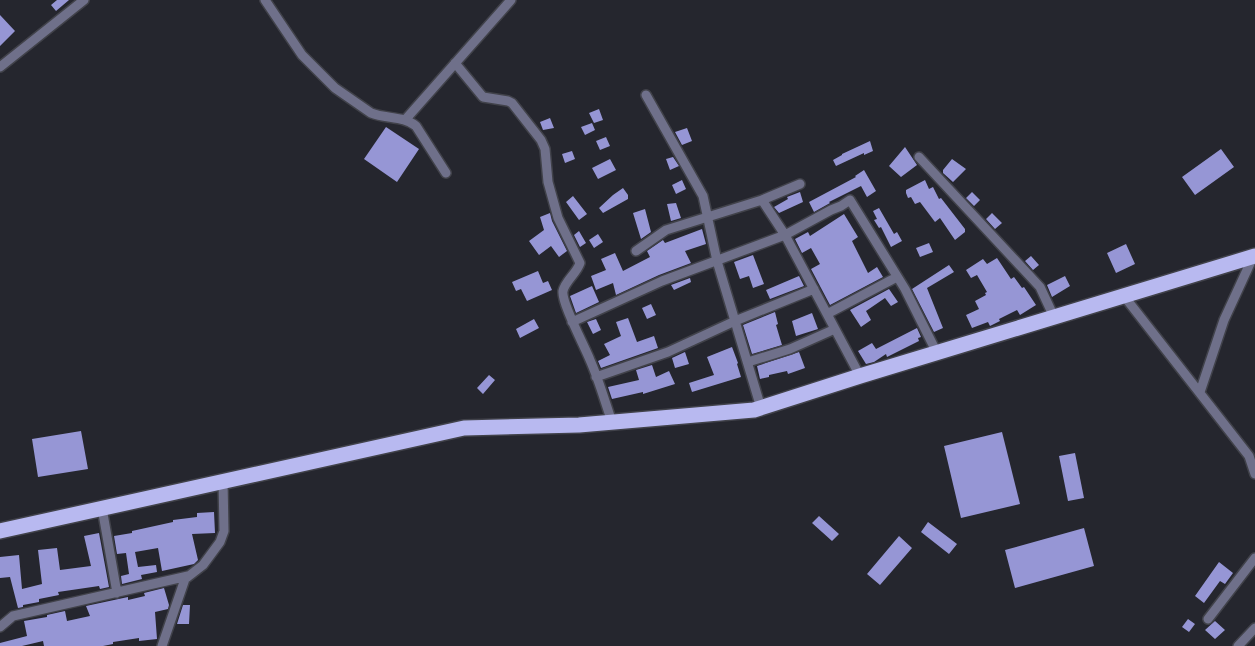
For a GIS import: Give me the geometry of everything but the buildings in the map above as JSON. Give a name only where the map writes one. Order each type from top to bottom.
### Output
[{"type":"main road","points":[[0,531],[464,428],[579,425],[754,410],[1254,256]]},
{"type":"street","points":[[0,67],[84,0]]},
{"type":"street","points":[[265,0],[297,49],[335,88],[378,116],[411,122],[416,126],[446,173]]},
{"type":"street","points":[[405,120],[511,0]]},
{"type":"street","points":[[455,63],[483,97],[508,101],[515,106],[544,144],[548,182],[558,218],[580,263],[562,293],[572,322],[590,360],[612,422]]},
{"type":"street","points":[[646,95],[703,196],[717,261],[761,408]]},
{"type":"street","points":[[919,156],[1040,286],[1053,317]]},
{"type":"street","points":[[636,251],[666,230],[762,200],[800,184]]},
{"type":"street","points":[[762,200],[785,235],[860,376]]},
{"type":"street","points":[[572,322],[662,282],[785,235],[841,207],[850,200],[897,277],[937,353]]},
{"type":"street","points":[[1200,392],[1224,320],[1254,256]]},
{"type":"street","points":[[827,314],[897,277]]},
{"type":"street","points":[[596,377],[668,351],[735,321],[814,290]]},
{"type":"street","points":[[1124,296],[1250,456],[1255,474]]},
{"type":"street","points":[[748,363],[790,349],[835,329]]},
{"type":"street","points":[[162,646],[183,582],[203,565],[222,537],[224,531],[223,482]]},
{"type":"street","points":[[102,508],[117,593]]},
{"type":"street","points":[[1208,619],[1255,558]]},
{"type":"street","points":[[0,627],[14,616],[188,576]]},
{"type":"street","points":[[1238,646],[1255,628]]}]
